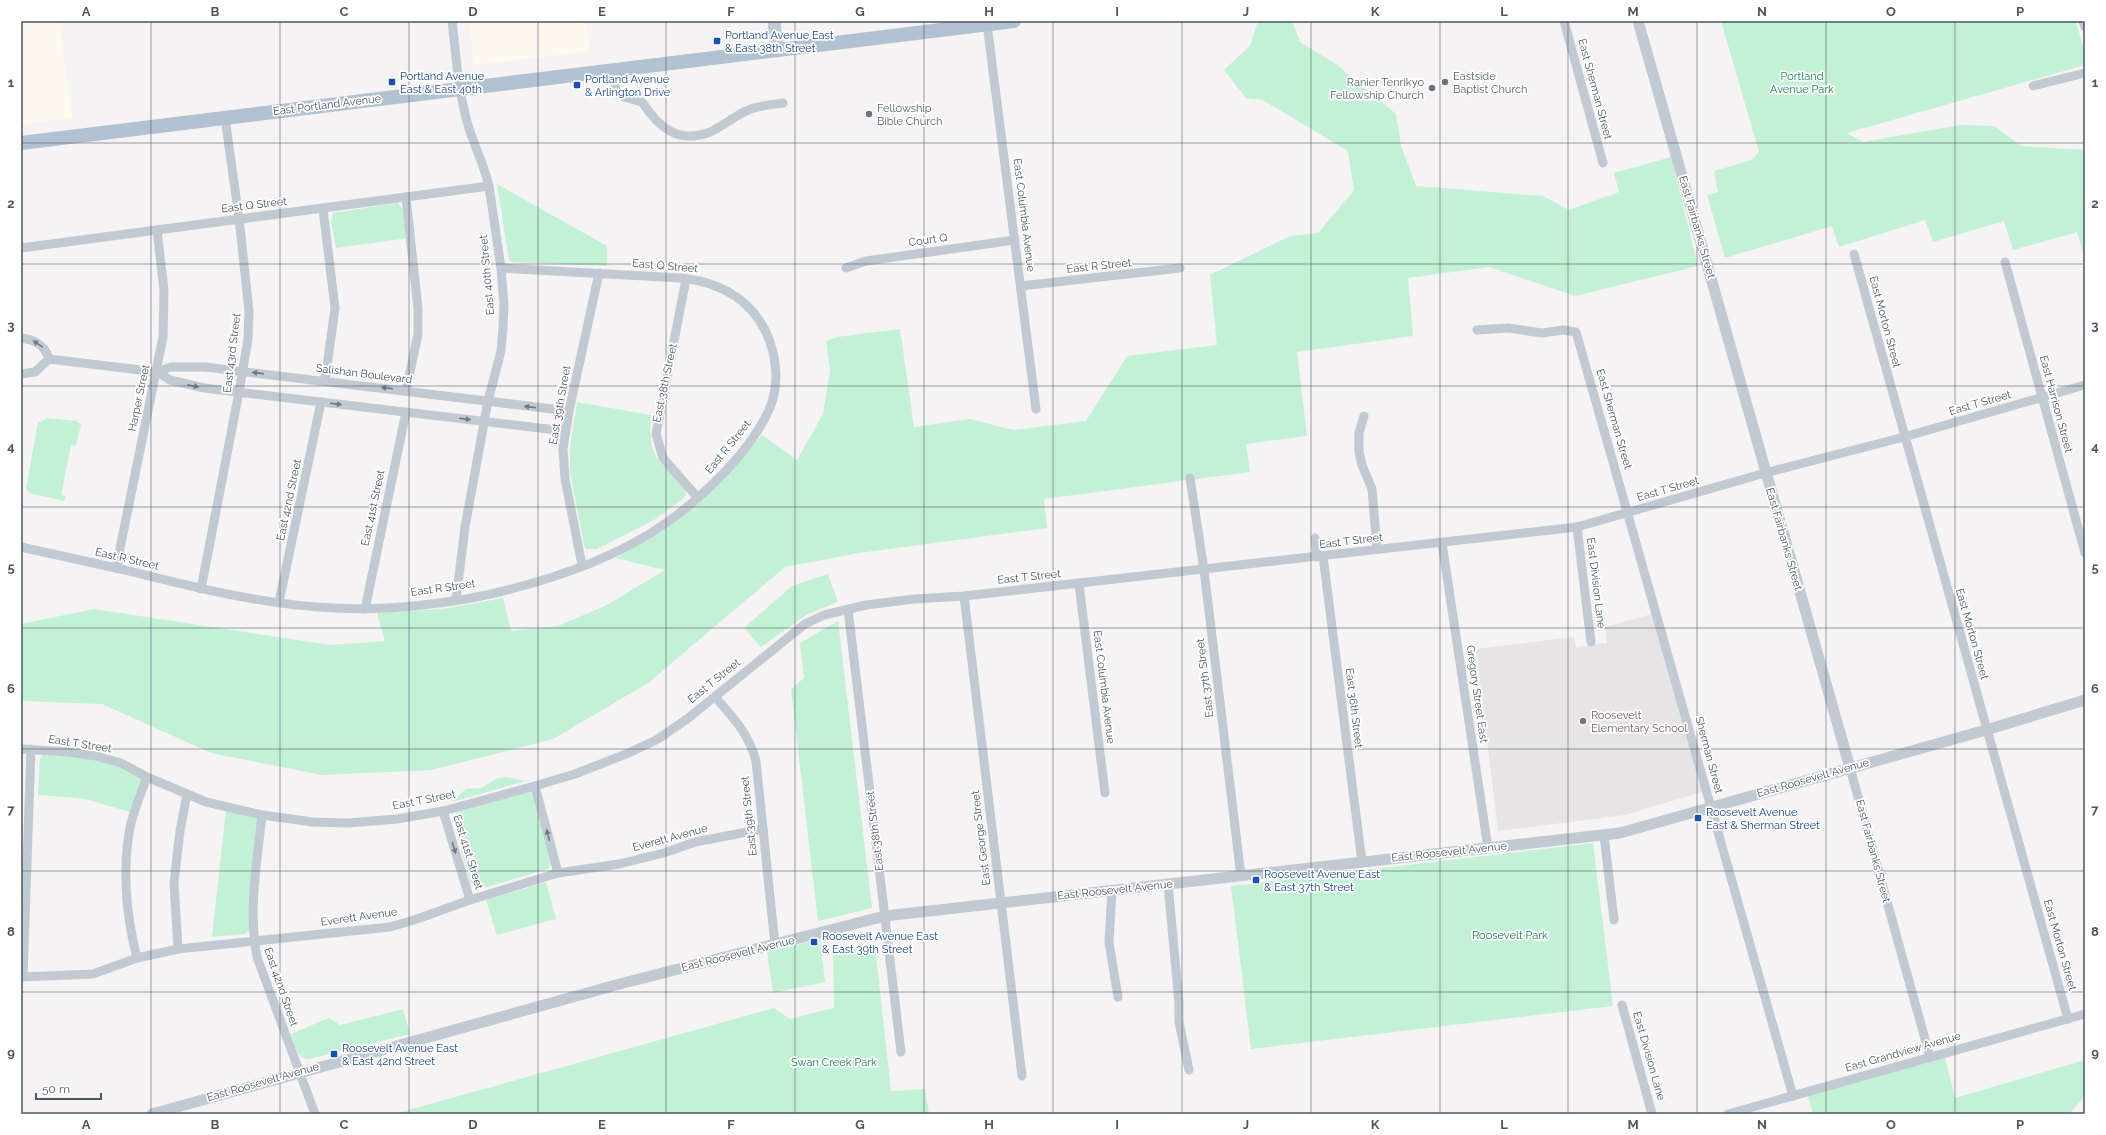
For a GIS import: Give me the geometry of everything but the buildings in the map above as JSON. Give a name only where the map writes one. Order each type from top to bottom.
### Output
[{"type":"main road","points":[[774,21],[777,51]]},
{"type":"main road","name":"East Portland Avenue","points":[[21,143],[1014,21]]},
{"type":"street","name":"East 40th Street","points":[[452,21],[461,89],[468,124],[476,150],[485,168],[489,186],[501,268],[504,305],[501,351],[488,402],[465,527],[456,600]]},
{"type":"street","name":"East Sherman Street","points":[[1564,21],[1603,163]]},
{"type":"street","name":"East Fairbanks Street","points":[[1638,21],[1765,473],[1850,768],[1930,1057]]},
{"type":"street","points":[[2083,21],[2085,28]]},
{"type":"street","name":"East Columbia Avenue","points":[[987,24],[1036,409]]},
{"type":"street","points":[[612,70],[617,93],[624,97],[642,102],[656,123],[668,131],[679,135],[689,136],[710,132],[742,113],[756,108],[783,103]]},
{"type":"street","points":[[2034,86],[2085,73]]},
{"type":"street","name":"East 43rd Street","points":[[201,589],[243,371],[249,311],[239,218],[225,118]]},
{"type":"street","name":"East Q Street","points":[[21,248],[489,186]]},
{"type":"street","points":[[406,197],[418,309],[418,334],[406,391]]},
{"type":"street","points":[[323,209],[335,308],[324,381]]},
{"type":"street","name":"Harper Street","points":[[116,568],[163,337],[165,311],[164,290],[157,230]]},
{"type":"street","name":"Court Q","points":[[846,268],[866,261],[1015,240]]},
{"type":"street","name":"East Morton Street","points":[[1854,254],[2068,1019]]},
{"type":"street","name":"East Harrison Street","points":[[2005,262],[2085,553]]},
{"type":"street","name":"East Q Street","points":[[501,268],[686,279],[706,282],[726,289],[754,313],[770,340],[776,371]]},
{"type":"street","name":"East R Street","points":[[1021,286],[1180,268]]},
{"type":"street","name":"East 39th Street","points":[[582,565],[564,469],[565,431],[599,273]]},
{"type":"street","name":"East 38th Street","points":[[686,279],[656,434],[662,458],[698,498]]},
{"type":"street","name":"East Sherman Street","points":[[1477,330],[1508,328],[1542,333],[1563,330],[1576,332],[1628,513]]},
{"type":"street","points":[[21,338],[39,343],[45,349],[49,359],[34,372],[21,374]]},
{"type":"street","name":"Salishan Boulevard","points":[[49,359],[157,372],[171,367],[243,371],[569,411]]},
{"type":"street","name":"East R Street","points":[[21,547],[201,589],[325,608],[365,609],[456,600],[515,588],[582,565],[614,552],[650,533],[698,498],[715,482],[758,430],[770,409],[776,371]]},
{"type":"street","name":"Salishan Boulevard","points":[[157,372],[176,382],[239,392],[565,431]]},
{"type":"street","name":"East T Street","points":[[21,749],[96,756],[122,764],[147,777],[206,802],[262,815],[308,822],[348,823],[397,819],[443,811],[535,786],[582,771],[631,752],[658,738],[715,697],[805,624],[824,615],[848,609],[914,599],[964,596],[1079,584],[1577,527],[1765,473],[1904,437],[2085,385]]},
{"type":"street","name":"East 42nd Street","points":[[280,602],[321,402]]},
{"type":"street","name":"East 41st Street","points":[[365,609],[406,412]]},
{"type":"street","points":[[1364,416],[1359,433],[1359,452],[1362,465],[1372,489],[1377,549]]},
{"type":"street","name":"East 37th Street","points":[[1190,478],[1204,570],[1241,876]]},
{"type":"street","name":"Sherman Street","points":[[1628,513],[1793,1096]]},
{"type":"street","name":"East Division Lane","points":[[1577,527],[1591,642]]},
{"type":"street","name":"East 36th Street","points":[[1315,538],[1320,556],[1362,862]]},
{"type":"street","name":"Gregory Street East","points":[[1442,543],[1488,848]]},
{"type":"street","name":"East Columbia Avenue","points":[[1079,584],[1105,792]]},
{"type":"street","name":"East George Street","points":[[964,596],[1022,1076]]},
{"type":"street","name":"East 38th Street","points":[[848,609],[901,1052]]},
{"type":"street","name":"East 39th Street","points":[[715,697],[738,722],[752,748],[756,761],[775,945]]},
{"type":"street","name":"East Roosevelt Avenue","points":[[152,1114],[616,985],[885,916],[1620,833],[1986,730],[2085,700]]},
{"type":"street","points":[[22,977],[31,749]]},
{"type":"street","points":[[136,958],[128,922],[126,872],[131,826],[147,777]]},
{"type":"street","points":[[535,786],[558,873]]},
{"type":"street","points":[[178,949],[174,883],[180,831],[187,794]]},
{"type":"street","name":"East 41st Street","points":[[443,811],[470,900]]},
{"type":"street","name":"East 42nd Street","points":[[262,815],[253,900],[254,941],[257,957],[316,1114]]},
{"type":"street","name":"Everett Avenue","points":[[22,977],[93,974],[136,958],[178,949],[390,927],[470,900],[558,873],[619,864],[664,853],[695,842],[763,829]]},
{"type":"street","points":[[1604,835],[1614,920]]},
{"type":"street","points":[[1168,884],[1179,1003],[1179,1022],[1190,1070]]},
{"type":"street","points":[[1112,890],[1109,942],[1118,996]]},
{"type":"street","name":"East Division Lane","points":[[1622,1005],[1652,1114]]},
{"type":"street","name":"East Grandview Avenue","points":[[1728,1114],[2085,1014]]},
{"type":"shaded area","points":[[21,21],[59,21],[72,118],[21,124]]},
{"type":"shaded area","points":[[469,21],[586,21],[590,51],[474,65]]},
{"type":"shaded area","name":"Roosevelt Elementary School","points":[[1652,614],[1702,792],[1625,815],[1498,831],[1476,649],[1574,637],[1576,647],[1607,643],[1605,627]]},
{"type":"green space","points":[[1258,21],[1292,21],[1300,42],[1337,65],[1396,114],[1401,146],[1416,186],[1543,196],[1569,210],[1619,192],[1614,173],[1671,157],[1698,266],[1575,296],[1489,267],[1408,278],[1413,336],[1297,352],[1307,436],[1246,444],[1250,472],[1044,499],[1047,528],[859,553],[785,567],[648,683],[553,739],[431,770],[322,775],[211,753],[102,704],[21,701],[21,624],[94,609],[330,645],[385,641],[377,613],[443,609],[503,598],[511,631],[558,626],[607,605],[665,570],[615,558],[662,532],[704,499],[762,435],[797,460],[823,414],[830,370],[826,341],[837,337],[900,329],[914,427],[970,419],[1013,430],[1086,421],[1127,356],[1217,345],[1210,275],[1290,236],[1318,233],[1354,190],[1348,151],[1263,100],[1246,98],[1224,70],[1250,46]]},
{"type":"green space","name":"Portland Avenue Park","points":[[1721,21],[2076,21],[2085,54],[2085,65],[1847,133],[1863,142],[1960,125],[1994,126],[2021,146],[2085,150],[2085,258],[2077,232],[2013,250],[2004,221],[1933,242],[1925,220],[1839,247],[1832,226],[1725,258],[1707,195],[1718,192],[1714,171],[1752,160],[1759,152]]},
{"type":"green space","points":[[497,184],[607,246],[607,266],[513,262],[509,260]]},
{"type":"green space","points":[[398,203],[404,210],[408,238],[336,248],[331,221],[333,213]]},
{"type":"green space","points":[[577,402],[651,415],[650,427],[653,450],[659,461],[682,485],[686,495],[683,499],[654,520],[597,549],[585,549],[570,472],[570,447]]},
{"type":"green space","points":[[47,418],[76,421],[81,424],[76,446],[71,445],[61,495],[66,496],[64,501],[29,493],[26,488],[38,423]]},
{"type":"green space","points":[[828,574],[838,602],[806,615],[761,647],[744,628],[792,586]]},
{"type":"green space","points":[[838,621],[872,908],[818,921],[791,689],[804,678],[800,643]]},
{"type":"green space","points":[[43,755],[83,757],[113,764],[141,778],[141,782],[130,812],[85,799],[38,795],[40,758]]},
{"type":"green space","points":[[506,777],[526,781],[451,802],[466,789],[481,788],[498,778]]},
{"type":"green space","points":[[528,792],[532,793],[535,797],[551,865],[548,869],[480,889],[475,889],[470,882],[453,820],[456,812]]},
{"type":"green space","points":[[226,810],[256,816],[257,820],[250,930],[245,934],[212,937]]},
{"type":"green space","name":"Roosevelt Park","points":[[1593,843],[1613,1006],[1251,1049],[1231,886]]},
{"type":"green space","points":[[546,882],[556,919],[497,935],[486,900]]},
{"type":"green space","points":[[820,939],[825,982],[773,993],[767,952]]},
{"type":"green space","name":"Swan Creek Park","points":[[875,945],[891,1091],[925,1089],[929,1114],[394,1114],[774,1008],[790,1019],[834,1008],[833,950]]},
{"type":"green space","points":[[403,1009],[410,1034],[309,1059],[301,1056],[295,1046],[291,1034],[329,1018],[340,1025]]},
{"type":"green space","points":[[1945,1058],[1955,1098],[2085,1060],[2085,1096],[2069,1114],[1813,1114],[1808,1096]]},
{"type":"place","name":"Portland Avenue East & East 38th Street","points":[[717,41]]},
{"type":"place","name":"Portland Avenue East & East 40th","points":[[392,82]]},
{"type":"place","name":"Eastside Baptist Church","points":[[1445,82]]},
{"type":"place","name":"Portland Avenue & Arlington Drive","points":[[577,85]]},
{"type":"place","name":"Ranier Tenrikyo Fellowship Church","points":[[1432,88]]},
{"type":"place","name":"Fellowship Bible Church","points":[[869,114]]},
{"type":"place","name":"Roosevelt Elementary School","points":[[1583,721]]},
{"type":"place","name":"Roosevelt Avenue East & Sherman Street","points":[[1698,818]]},
{"type":"place","name":"Roosevelt Avenue East & East 37th Street","points":[[1256,880]]},
{"type":"place","name":"Roosevelt Avenue East & East 39th Street","points":[[814,942]]},
{"type":"place","name":"Roosevelt Avenue East & East 42nd Street","points":[[334,1054]]}]
